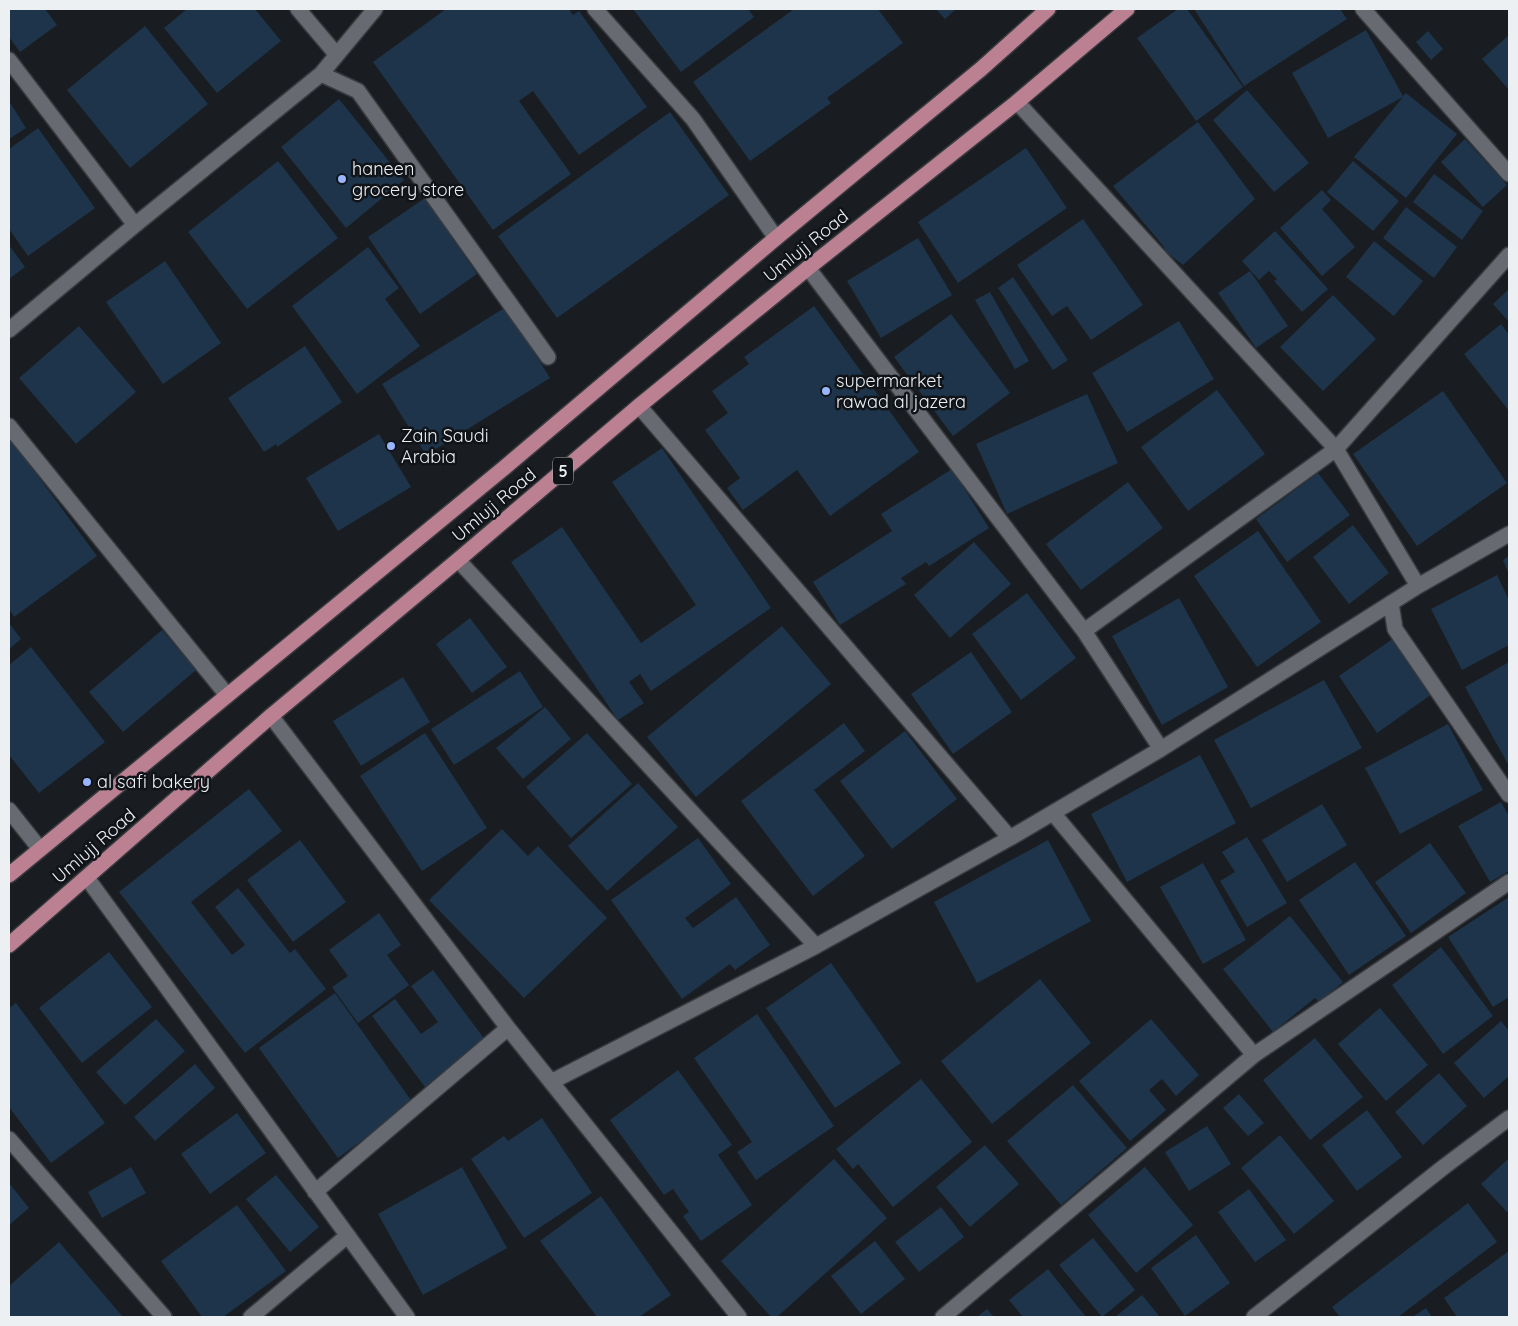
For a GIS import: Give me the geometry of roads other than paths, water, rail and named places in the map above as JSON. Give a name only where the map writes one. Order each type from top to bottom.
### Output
[{"type":"highway","name":"Umlujj Road","points":[[9,875],[504,468],[776,238],[973,75],[1048,9]]},
{"type":"highway","name":"Umlujj Road","points":[[9,945],[270,716],[640,406],[808,268],[1017,102],[1127,9]]},
{"type":"street","points":[[298,9],[336,54]]},
{"type":"street","points":[[9,330],[321,74],[375,9]]},
{"type":"street","points":[[595,9],[693,119],[776,238]]},
{"type":"street","points":[[1363,9],[1509,174]]},
{"type":"street","points":[[9,60],[135,225]]},
{"type":"street","points":[[321,74],[358,91],[548,358]]},
{"type":"street","points":[[1017,102],[1336,449],[1418,586]]},
{"type":"street","points":[[1084,631],[1336,449],[1509,255]]},
{"type":"street","points":[[808,268],[1084,631],[1161,749]]},
{"type":"street","points":[[640,406],[1010,838]]},
{"type":"street","points":[[9,426],[227,695]]},
{"type":"street","points":[[551,1082],[816,946],[1010,838],[1161,749],[1418,586],[1509,534]]},
{"type":"street","points":[[458,560],[816,946]]},
{"type":"street","points":[[1391,603],[1395,629],[1509,795]]},
{"type":"street","points":[[270,716],[508,1028],[739,1317]]},
{"type":"street","points":[[9,810],[40,850]]},
{"type":"street","points":[[1053,813],[1254,1055]]},
{"type":"street","points":[[87,878],[407,1317]]},
{"type":"street","points":[[943,1317],[1254,1055],[1509,882]]},
{"type":"street","points":[[315,1192],[508,1028]]},
{"type":"street","points":[[1254,1317],[1445,1166],[1509,1118]]},
{"type":"street","points":[[9,1139],[164,1317]]},
{"type":"street","points":[[251,1317],[347,1236]]},
{"type":"place","name":"haneen grocery store","points":[[342,179]]},
{"type":"place","name":"supermarket rawad al jazera","points":[[826,391]]},
{"type":"place","name":"Zain Saudi Arabia","points":[[391,446]]},
{"type":"place","name":"al safi bakery","points":[[87,782]]}]
